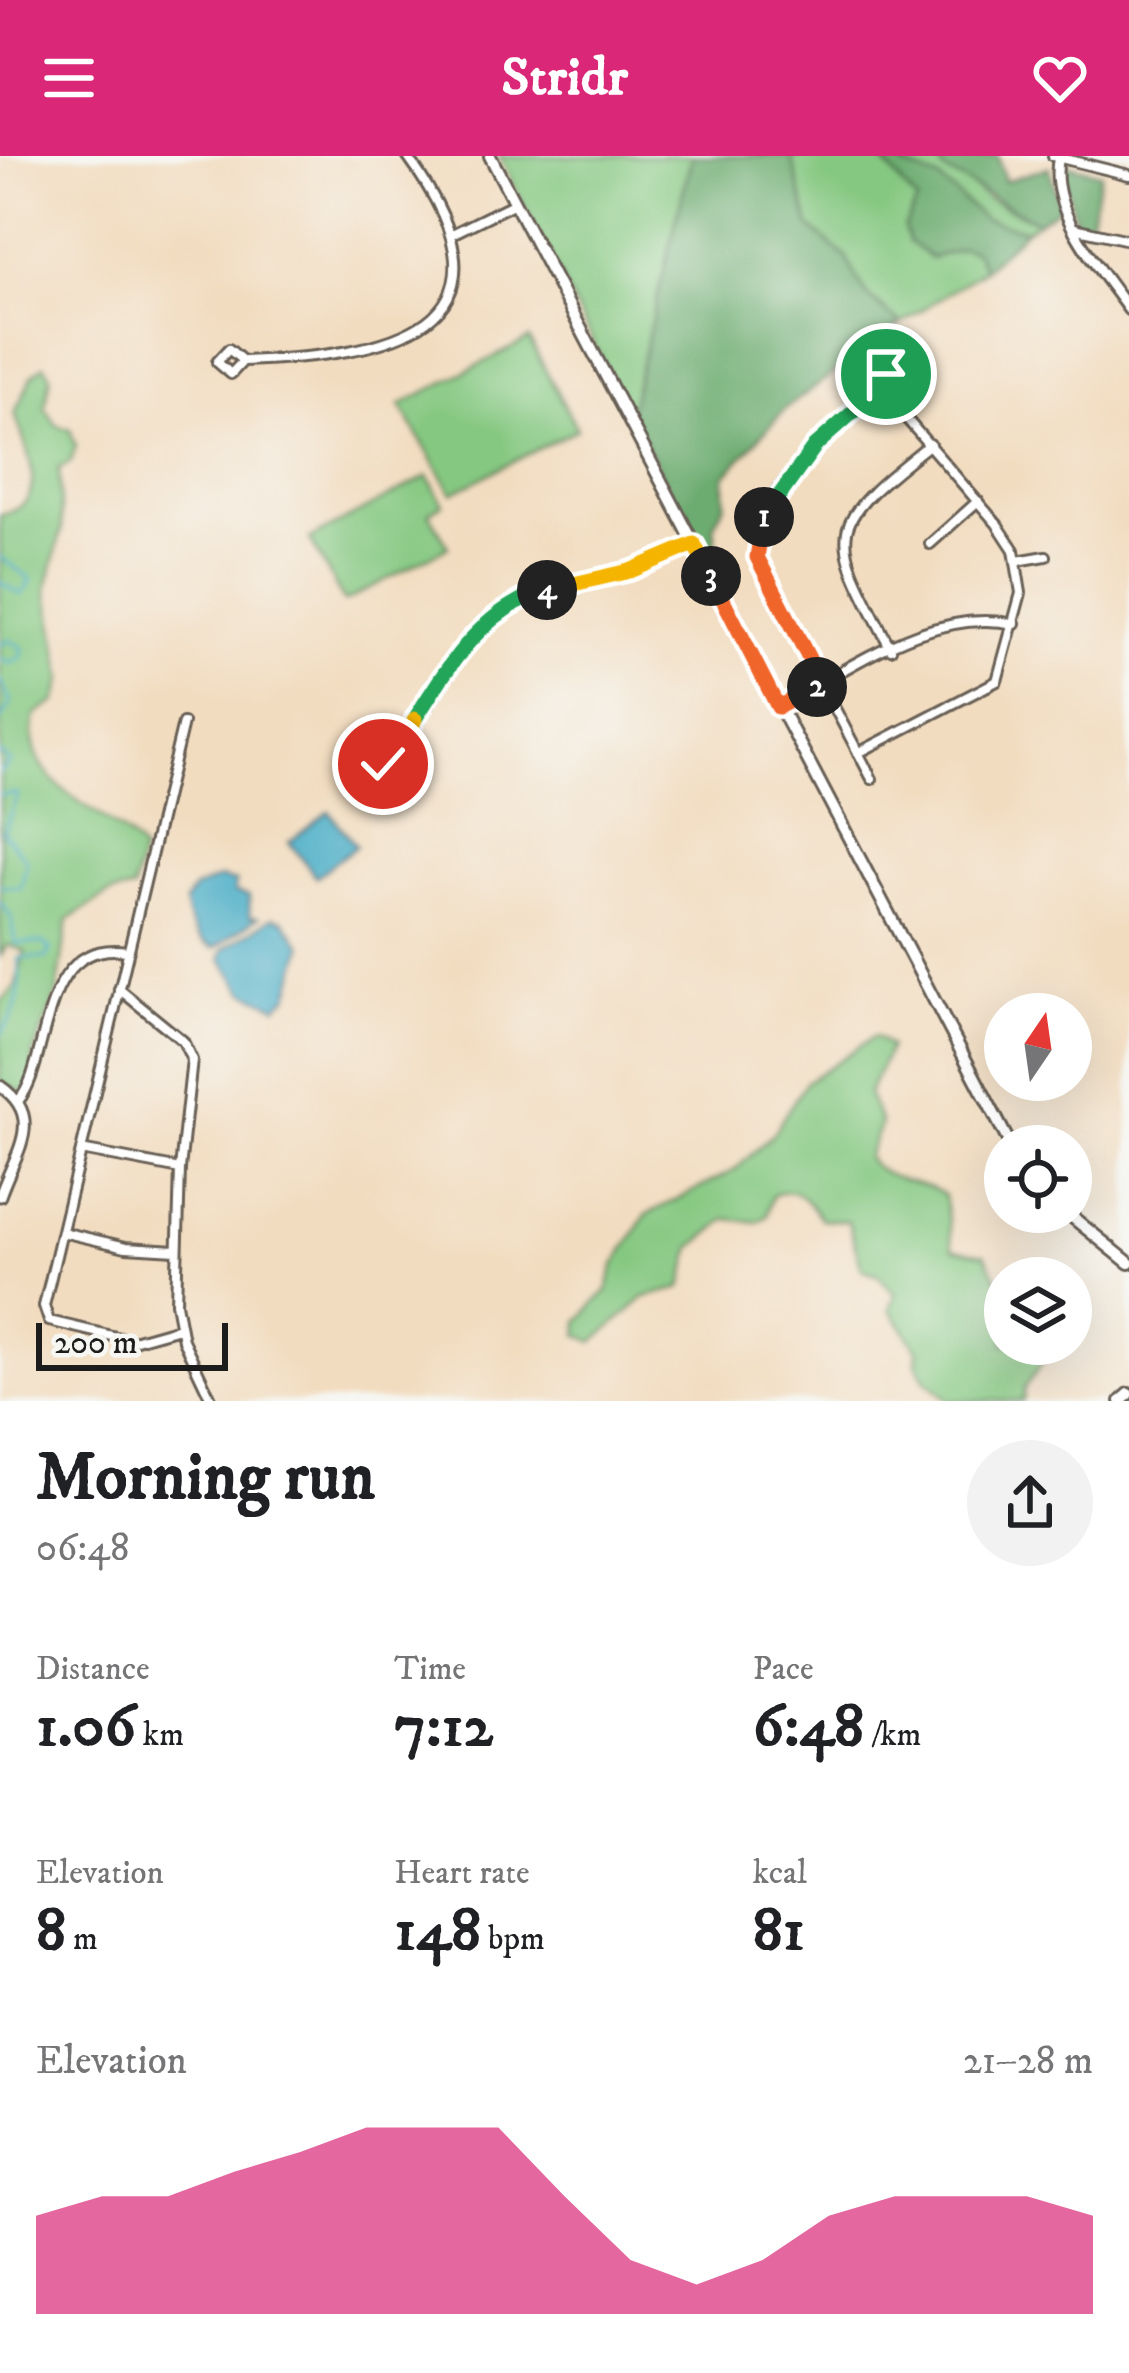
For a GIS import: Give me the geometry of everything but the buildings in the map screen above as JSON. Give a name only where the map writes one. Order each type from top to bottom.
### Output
[{"type":"main road","points":[[490,156],[1000,1125]]},
{"type":"main road","points":[[1092,1233],[1129,1263]]},
{"type":"main road","points":[[1121,1401],[1129,1394]]},
{"type":"street","points":[[243,361],[347,356],[404,334],[440,307],[454,285],[458,260],[452,234],[407,156]]},
{"type":"street","points":[[1128,308],[1074,228],[1062,199],[1056,157],[1129,175]]},
{"type":"street","points":[[452,234],[514,202]]},
{"type":"street","points":[[1074,228],[1129,240]]},
{"type":"street","points":[[872,778],[762,570],[757,532],[778,493],[815,446],[880,388],[893,348]]},
{"type":"street","points":[[858,753],[997,681],[1022,593],[1018,560],[1008,537],[880,388]]},
{"type":"street","points":[[891,649],[847,564],[847,521],[865,496],[930,444]]},
{"type":"street","points":[[930,544],[978,501]]},
{"type":"street","points":[[383,764],[401,751],[416,717],[456,657],[501,608],[531,594],[630,571],[694,544]]},
{"type":"street","points":[[1018,560],[1046,556]]},
{"type":"street","points":[[778,707],[891,649],[966,618],[1015,624]]},
{"type":"street","points":[[179,1328],[133,1341],[50,1322],[44,1306],[183,723]]},
{"type":"street","points":[[19,1100],[31,1081],[43,1022],[74,970],[99,951],[127,951]]},
{"type":"street","points":[[119,988],[141,1002],[189,1051],[193,1074],[180,1169],[176,1250],[179,1328],[212,1401]]},
{"type":"street","points":[[0,1085],[19,1100],[25,1127],[0,1196]]},
{"type":"street","points":[[81,1150],[180,1169]]},
{"type":"street","points":[[62,1232],[126,1247],[176,1250]]},
{"type":"green space","points":[[499,156],[692,156],[629,413]]},
{"type":"green space","points":[[692,156],[791,156],[810,227],[845,256],[867,295],[901,324],[786,408],[725,476],[725,504],[714,524],[718,568],[713,571],[629,413]]},
{"type":"green space","points":[[791,156],[879,156],[917,202],[913,217],[931,258],[963,247],[975,251],[984,269],[901,324],[867,295],[845,256],[810,227]]},
{"type":"green space","points":[[879,156],[902,156],[904,166],[940,180],[984,219],[1026,230],[984,269],[975,251],[963,248],[931,258],[909,242],[904,228],[917,202]]},
{"type":"green space","points":[[902,156],[937,156],[986,198],[1038,222],[1026,230],[984,219],[940,180],[904,166]]},
{"type":"green space","points":[[937,156],[998,156],[1005,181],[1049,167],[1060,207],[1038,222],[943,170]]},
{"type":"green space","points":[[1070,165],[1101,173],[1089,227],[1075,221],[1063,169]]},
{"type":"green space","points":[[529,339],[577,429],[452,493],[400,405]]},
{"type":"green space","points":[[44,365],[51,375],[45,408],[57,425],[70,430],[76,446],[70,463],[59,468],[62,528],[47,588],[63,678],[56,702],[35,715],[33,740],[39,761],[52,778],[142,851],[133,890],[109,894],[68,920],[57,993],[33,1054],[35,1080],[22,1093],[0,1081],[0,1002],[15,988],[25,951],[7,945],[0,957],[0,515],[17,509],[32,487],[15,413],[32,376]]},
{"type":"green space","points":[[428,476],[443,504],[429,512],[448,547],[344,602],[310,539]]},
{"type":"green space","points":[[875,1036],[890,1047],[868,1094],[881,1123],[867,1157],[893,1177],[944,1195],[953,1249],[985,1254],[984,1365],[1041,1365],[1025,1387],[1023,1401],[949,1401],[925,1379],[917,1364],[918,1350],[890,1309],[895,1294],[877,1274],[862,1269],[848,1221],[821,1219],[800,1195],[788,1191],[772,1196],[767,1216],[758,1222],[726,1219],[692,1248],[682,1288],[645,1297],[594,1342],[579,1335],[579,1321],[607,1290],[615,1265],[646,1215],[735,1170],[772,1135],[806,1082]]},
{"type":"water","points":[[329,811],[356,846],[316,877],[289,842]]},
{"type":"water","points":[[220,878],[236,882],[234,892],[249,896],[250,916],[258,917],[215,948],[194,930],[185,902],[194,889]]},
{"type":"water","points":[[273,917],[284,920],[303,946],[289,996],[277,1006],[244,991],[221,958],[224,949]]},
{"type":"waterway","points":[[0,557],[31,579],[22,595],[0,582]]},
{"type":"waterway","points":[[0,645],[9,640],[23,648],[21,659],[9,663],[0,658]]},
{"type":"waterway","points":[[0,680],[11,703],[0,721]]},
{"type":"waterway","points":[[0,753],[10,762],[0,773]]},
{"type":"waterway","points":[[0,795],[18,794],[3,832],[27,861],[21,888],[0,886]]},
{"type":"waterway","points":[[0,902],[11,917],[15,943],[44,943],[50,949],[47,958],[18,958],[18,998],[0,1035]]},
{"type":"route","points":[[383,764],[401,751],[416,717],[456,657],[501,608],[531,594],[630,571],[694,544],[778,707],[822,684],[762,570],[757,532],[798,466],[840,420],[880,388],[886,374]]}]
